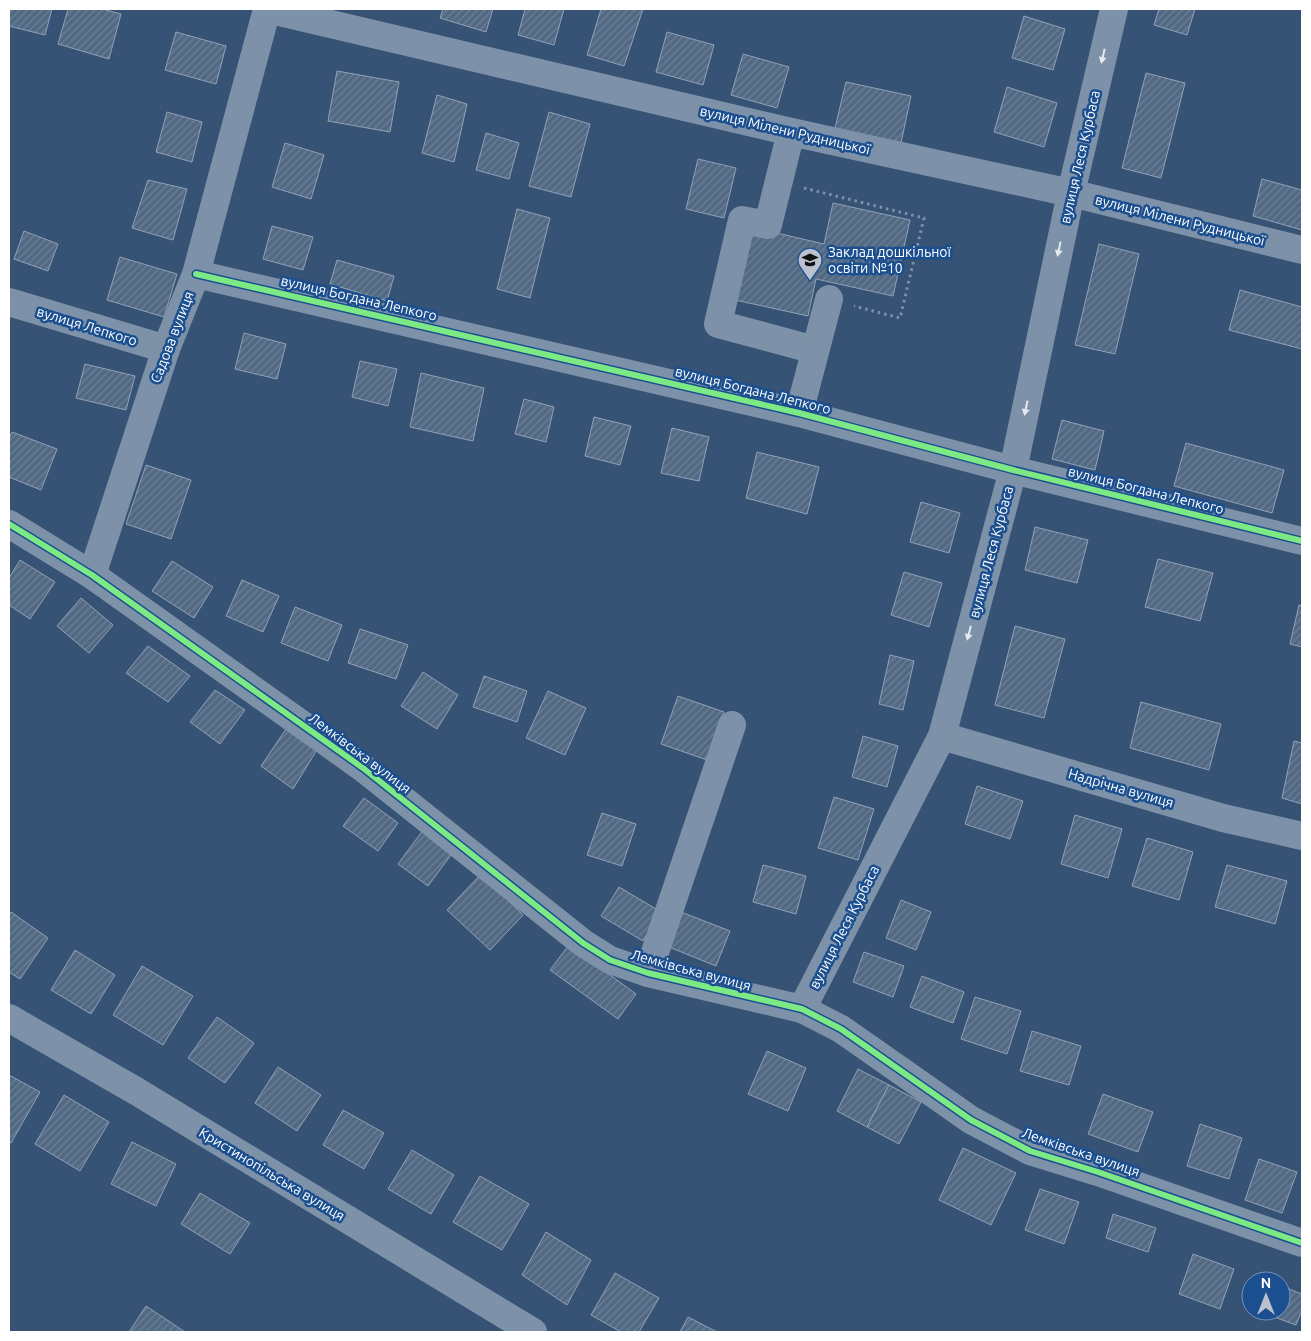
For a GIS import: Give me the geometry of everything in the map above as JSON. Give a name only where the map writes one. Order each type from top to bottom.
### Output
[{"type":"street","name":"вулиця Мілени Рудницької","points":[[267,9],[791,132],[1071,193],[1302,250]]},
{"type":"street","name":"Садова вулиця","points":[[92,574],[166,350],[196,274],[267,9]]},
{"type":"street","name":"вулиця Леся Курбаса","points":[[802,1009],[942,736],[1013,470],[1071,193],[1114,9]]},
{"type":"street","points":[[791,132],[768,225],[742,220],[718,324],[815,350]]},
{"type":"street","name":"вулиця Богдана Лепкого","points":[[196,274],[799,413],[1013,470],[1302,541]]},
{"type":"street","points":[[799,413],[829,299]]},
{"type":"street","name":"вулиця Лепкого","points":[[9,302],[166,350]]},
{"type":"street","name":"Лемківська вулиця","points":[[9,524],[92,574],[363,768],[583,943],[610,960],[648,973],[802,1009],[841,1029],[971,1120],[1030,1151],[1098,1172],[1302,1243]]},
{"type":"street","points":[[648,973],[732,725]]},
{"type":"street","name":"Надрічна вулиця","points":[[942,736],[1222,818],[1302,836]]},
{"type":"street","name":"Кристинопільська вулиця","points":[[9,1018],[136,1091],[533,1332]]},
{"type":"path","points":[[779,182],[924,218],[900,318],[829,299]]},
{"type":"building","points":[[9,9],[52,9],[45,35],[9,26]]},
{"type":"building","points":[[68,9],[102,9],[121,14],[109,59],[58,44]]},
{"type":"building","points":[[443,9],[493,9],[486,32],[440,18]]},
{"type":"building","points":[[525,9],[564,9],[554,45],[518,35]]},
{"type":"building","points":[[601,9],[643,9],[624,66],[587,55]]},
{"type":"building","points":[[1159,9],[1195,9],[1187,35],[1154,25]]},
{"type":"building","points":[[1024,16],[1065,29],[1053,70],[1012,58]]},
{"type":"building","points":[[176,32],[226,46],[216,84],[165,70]]},
{"type":"building","points":[[667,32],[714,45],[703,85],[656,72]]},
{"type":"building","points":[[743,54],[789,67],[777,108],[731,95]]},
{"type":"building","points":[[337,71],[399,82],[390,132],[328,121]]},
{"type":"building","points":[[1146,73],[1185,83],[1161,178],[1122,168]]},
{"type":"building","points":[[846,82],[911,96],[901,143],[835,128]]},
{"type":"building","points":[[1007,87],[1057,103],[1044,147],[994,132]]},
{"type":"building","points":[[437,95],[467,104],[454,162],[422,153]]},
{"type":"building","points":[[167,112],[202,122],[192,162],[156,152]]},
{"type":"building","points":[[549,112],[590,124],[571,197],[529,186]]},
{"type":"building","points":[[486,133],[519,143],[509,179],[476,170]]},
{"type":"building","points":[[285,143],[324,155],[311,199],[272,187]]},
{"type":"building","points":[[698,159],[736,168],[724,218],[686,209]]},
{"type":"building","points":[[1262,179],[1302,190],[1302,230],[1253,216]]},
{"type":"building","points":[[148,180],[187,189],[173,240],[132,228]]},
{"type":"building","name":"Заклад дошкільної освіти №10","points":[[833,203],[910,220],[893,296],[816,279],[808,316],[735,300],[751,227],[824,244]]},
{"type":"building","points":[[517,209],[550,218],[530,298],[497,289]]},
{"type":"building","points":[[272,226],[313,237],[303,270],[263,259]]},
{"type":"building","points":[[24,231],[58,244],[48,271],[14,259]]},
{"type":"building","points":[[1099,244],[1139,254],[1115,354],[1075,345]]},
{"type":"building","points":[[120,257],[177,274],[164,317],[107,300]]},
{"type":"building","points":[[337,260],[394,276],[387,301],[330,284]]},
{"type":"building","points":[[1240,290],[1302,307],[1302,349],[1229,330]]},
{"type":"building","points":[[244,333],[286,344],[277,379],[235,369]]},
{"type":"building","points":[[360,361],[397,369],[388,406],[352,397]]},
{"type":"building","points":[[85,364],[135,376],[126,410],[76,398]]},
{"type":"building","points":[[421,373],[484,388],[473,441],[410,427]]},
{"type":"building","points":[[524,399],[554,407],[546,442],[515,434]]},
{"type":"building","points":[[594,417],[631,426],[620,465],[585,456]]},
{"type":"building","points":[[1062,420],[1104,431],[1095,470],[1052,459]]},
{"type":"building","points":[[672,428],[709,437],[699,481],[661,473]]},
{"type":"building","points":[[12,432],[57,449],[41,490],[9,477],[9,439]]},
{"type":"building","points":[[1186,443],[1284,470],[1272,513],[1174,486]]},
{"type":"building","points":[[757,452],[819,467],[807,514],[746,498]]},
{"type":"building","points":[[146,465],[191,480],[171,539],[126,524]]},
{"type":"building","points":[[921,502],[960,513],[949,553],[910,542]]},
{"type":"building","points":[[1035,527],[1088,540],[1077,583],[1025,570]]},
{"type":"building","points":[[1158,559],[1213,573],[1200,621],[1145,607]]},
{"type":"building","points":[[20,560],[55,582],[30,619],[9,605],[9,578]]},
{"type":"building","points":[[172,561],[213,587],[194,618],[152,591]]},
{"type":"building","points":[[904,572],[942,583],[929,627],[891,615]]},
{"type":"building","points":[[242,580],[279,596],[263,632],[226,616]]},
{"type":"building","points":[[81,598],[113,625],[89,653],[57,626]]},
{"type":"building","points":[[1299,605],[1302,606],[1302,647],[1290,644]]},
{"type":"building","points":[[295,607],[342,625],[328,661],[281,643]]},
{"type":"building","points":[[1015,626],[1065,639],[1044,718],[995,705]]},
{"type":"building","points":[[360,629],[408,645],[396,679],[348,663]]},
{"type":"building","points":[[148,646],[190,676],[168,702],[126,673]]},
{"type":"building","points":[[890,655],[914,661],[903,710],[879,704]]},
{"type":"building","points":[[423,672],[458,695],[437,729],[401,706]]},
{"type":"building","points":[[484,676],[527,691],[517,722],[473,707]]},
{"type":"building","points":[[215,690],[245,710],[220,744],[190,722]]},
{"type":"building","points":[[548,691],[586,708],[565,755],[526,738]]},
{"type":"building","points":[[678,696],[724,712],[707,760],[661,744]]},
{"type":"building","points":[[1141,702],[1221,724],[1209,770],[1130,748]]},
{"type":"building","points":[[288,726],[318,748],[293,789],[261,766]]},
{"type":"building","points":[[863,736],[898,746],[887,787],[852,777]]},
{"type":"building","points":[[1294,741],[1302,743],[1302,804],[1282,798]]},
{"type":"building","points":[[977,786],[1023,801],[1010,839],[965,824]]},
{"type":"building","points":[[834,797],[874,809],[858,860],[818,848]]},
{"type":"building","points":[[364,798],[398,823],[378,851],[343,826]]},
{"type":"building","points":[[602,813],[636,824],[622,866],[587,855]]},
{"type":"building","points":[[1075,815],[1122,829],[1108,878],[1061,864]]},
{"type":"building","points":[[426,826],[456,848],[428,886],[398,864]]},
{"type":"building","points":[[1147,838],[1193,852],[1179,900],[1132,886]]},
{"type":"building","points":[[763,865],[806,876],[796,914],[753,902]]},
{"type":"building","points":[[1227,865],[1287,881],[1275,924],[1215,907]]},
{"type":"building","points":[[481,874],[523,915],[490,950],[447,910]]},
{"type":"building","points":[[619,887],[661,912],[643,941],[601,916]]},
{"type":"building","points":[[901,900],[931,912],[916,950],[886,938]]},
{"type":"building","points":[[11,912],[48,938],[20,979],[9,972],[9,916]]},
{"type":"building","points":[[681,912],[730,931],[716,966],[669,947]]},
{"type":"building","points":[[569,945],[636,994],[618,1019],[550,970]]},
{"type":"building","points":[[75,950],[115,975],[91,1014],[51,990]]},
{"type":"building","points":[[864,952],[904,966],[893,997],[853,982]]},
{"type":"building","points":[[142,966],[193,996],[163,1045],[113,1015]]},
{"type":"building","points":[[922,976],[964,992],[953,1023],[910,1007]]},
{"type":"building","points":[[975,997],[1021,1011],[1007,1054],[961,1039]]},
{"type":"building","points":[[217,1017],[254,1043],[225,1083],[188,1058]]},
{"type":"building","points":[[1032,1031],[1081,1046],[1069,1085],[1020,1071]]},
{"type":"building","points":[[767,1051],[806,1068],[788,1111],[748,1094]]},
{"type":"building","points":[[278,1067],[321,1095],[297,1131],[255,1103]]},
{"type":"building","points":[[858,1069],[889,1085],[867,1127],[837,1111]]},
{"type":"building","points":[[9,1075],[40,1092],[11,1143],[9,1141]]},
{"type":"building","points":[[889,1085],[921,1102],[899,1144],[867,1127]]},
{"type":"building","points":[[1103,1094],[1153,1112],[1138,1152],[1088,1134]]},
{"type":"building","points":[[64,1095],[109,1122],[80,1171],[35,1144]]},
{"type":"building","points":[[343,1110],[384,1133],[364,1169],[323,1145]]},
{"type":"building","points":[[1200,1124],[1242,1138],[1229,1179],[1187,1166]]},
{"type":"building","points":[[132,1142],[176,1164],[156,1206],[111,1184]]},
{"type":"building","points":[[963,1148],[1016,1173],[991,1225],[939,1200]]},
{"type":"building","points":[[412,1150],[454,1175],[431,1214],[388,1189]]},
{"type":"building","points":[[1259,1159],[1297,1172],[1282,1213],[1245,1200]]},
{"type":"building","points":[[480,1176],[529,1204],[502,1250],[453,1222]]},
{"type":"building","points":[[1040,1189],[1079,1202],[1064,1244],[1025,1230]]},
{"type":"building","points":[[200,1193],[250,1223],[230,1254],[181,1224]]},
{"type":"building","points":[[1113,1214],[1156,1228],[1148,1252],[1106,1238]]},
{"type":"building","points":[[546,1232],[591,1260],[567,1305],[522,1275]]},
{"type":"building","points":[[1193,1254],[1234,1269],[1220,1309],[1179,1294]]},
{"type":"building","points":[[615,1273],[659,1298],[639,1332],[621,1332],[591,1315]]},
{"type":"building","points":[[1291,1290],[1302,1294],[1302,1310],[1296,1325],[1285,1321],[1291,1321]]},
{"type":"building","points":[[146,1306],[185,1332],[129,1332]]},
{"type":"building","points":[[688,1317],[717,1332],[680,1332]]},
{"type":"cycle path","points":[[196,274],[799,413],[1013,470],[1302,541]]},
{"type":"cycle path","points":[[9,524],[92,575],[363,768],[583,943],[610,960],[648,973],[802,1009],[841,1029],[971,1120],[1030,1151],[1098,1172],[1302,1243]]},
{"type":"place","name":"Заклад дошкільної освіти №10","points":[[810,281]]}]
